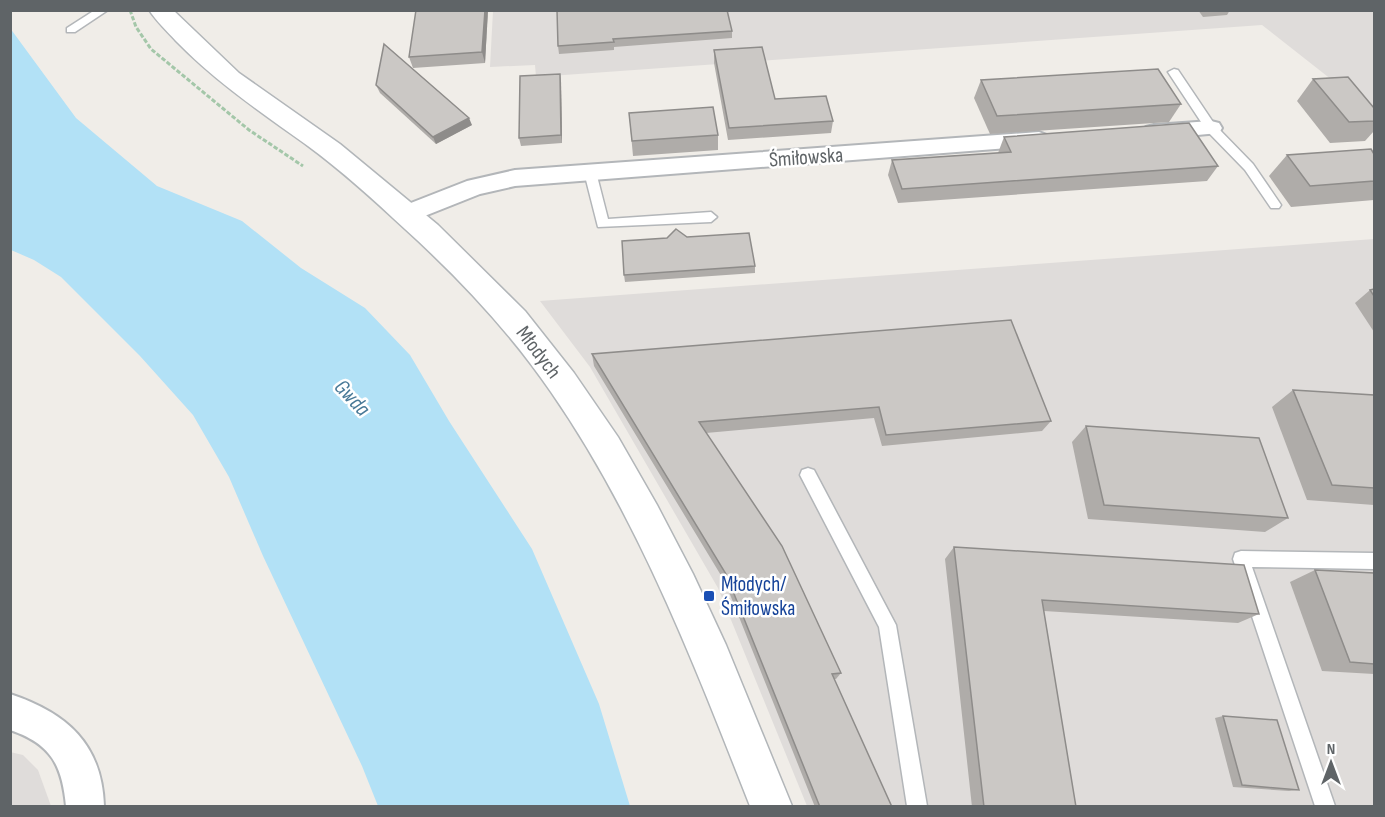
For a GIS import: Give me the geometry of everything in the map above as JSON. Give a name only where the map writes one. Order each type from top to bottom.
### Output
[{"type":"street","name":"Młodych","points":[[159,10],[232,80],[332,151],[407,214],[494,296],[535,344],[629,486],[664,551],[710,651],[771,807]]},
{"type":"street","points":[[1128,134],[1211,128]]},
{"type":"street","name":"Śmiłowska","points":[[407,214],[449,196],[497,181],[590,172],[1056,139]]},
{"type":"street","points":[[10,712],[32,717],[58,736],[71,753],[80,773],[85,807]]},
{"type":"lane","points":[[71,30],[103,10]]},
{"type":"lane","points":[[1174,72],[1211,128],[1249,167],[1275,205]]},
{"type":"lane","points":[[590,172],[603,224],[711,217]]},
{"type":"lane","points":[[808,475],[887,625],[917,807]]},
{"type":"lane","points":[[1325,807],[1241,559],[1374,561]]},
{"type":"shaded area","points":[[493,11],[1374,11],[1374,113],[1262,25],[536,77],[535,65],[490,67]]},
{"type":"shaded area","points":[[1374,239],[1374,806],[807,806],[718,588],[590,367],[540,301]]},
{"type":"shaded area","points":[[10,752],[23,755],[38,770],[51,806],[11,806]]},
{"type":"water","name":"Gwda","points":[[10,28],[76,118],[157,186],[242,221],[301,268],[365,308],[410,355],[449,421],[532,549],[599,704],[630,806],[378,806],[362,766],[263,556],[229,477],[193,415],[140,356],[61,277],[34,260],[11,250]]},
{"type":"building","points":[[416,10],[485,10],[482,52],[409,57]]},
{"type":"building","points":[[557,10],[727,10],[732,31],[613,39],[614,42],[558,46]]},
{"type":"building","points":[[384,44],[469,118],[433,137],[376,85]]},
{"type":"building","points":[[762,47],[775,99],[826,96],[833,121],[729,128],[714,50]]},
{"type":"building","points":[[1158,69],[1181,104],[997,116],[981,80]]},
{"type":"building","points":[[560,74],[561,135],[519,138],[520,76]]},
{"type":"building","points":[[1348,77],[1374,108],[1374,121],[1349,122],[1313,79]]},
{"type":"building","points":[[713,107],[718,135],[632,141],[629,113]]},
{"type":"building","points":[[1189,123],[1218,166],[902,189],[892,160],[1011,152],[1004,137]]},
{"type":"building","points":[[1371,149],[1374,154],[1374,181],[1310,186],[1287,155]]},
{"type":"building","points":[[676,229],[687,237],[749,233],[755,266],[624,275],[622,241],[667,238]]},
{"type":"building","points":[[1011,320],[1051,421],[886,435],[879,407],[699,422],[782,546],[841,673],[832,674],[892,807],[820,807],[726,574],[592,354]]},
{"type":"building","points":[[1293,390],[1374,395],[1374,488],[1332,485]]},
{"type":"building","points":[[1086,426],[1259,438],[1288,518],[1104,505]]},
{"type":"building","points":[[954,547],[1244,565],[1259,614],[1042,600],[1076,807],[984,807]]},
{"type":"building","points":[[1315,570],[1374,573],[1374,664],[1350,662]]},
{"type":"building","points":[[1223,716],[1277,720],[1299,790],[1242,785]]},
{"type":"place","name":"Młodych/ Śmiłowska","points":[[709,596]]}]
